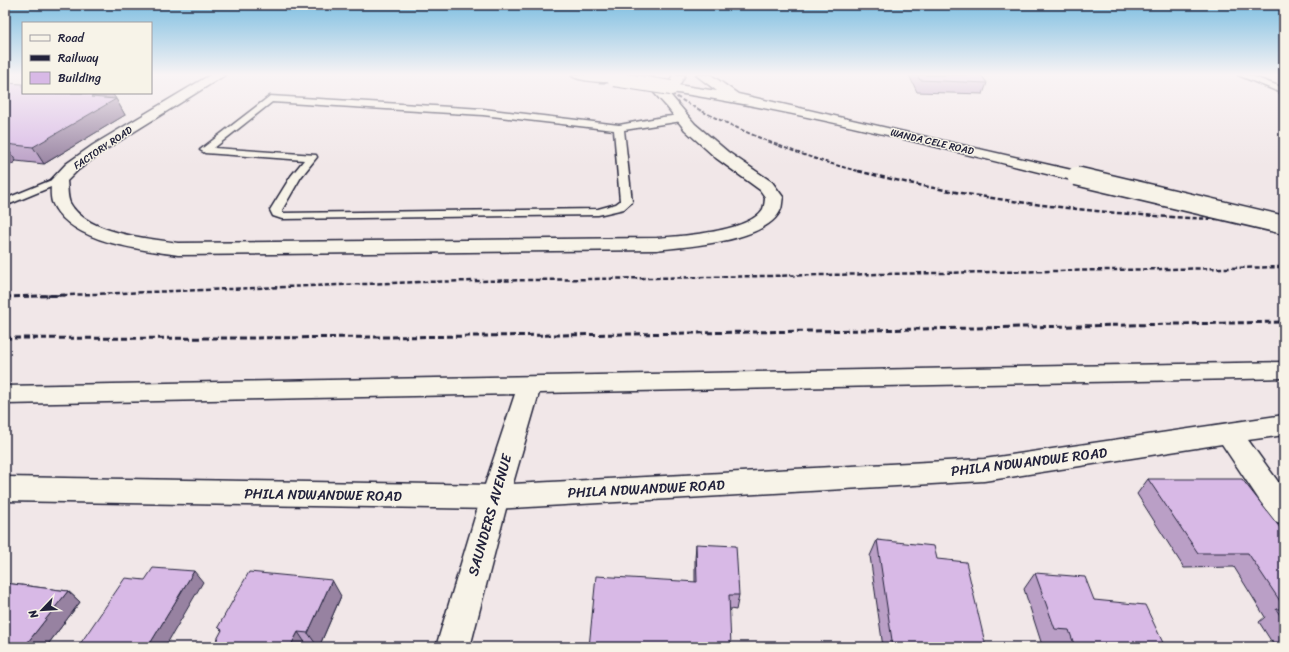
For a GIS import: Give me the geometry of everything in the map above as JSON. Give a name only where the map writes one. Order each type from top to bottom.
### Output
[{"type":"street","name":"FACTORY ROAD","points":[[59,180],[72,167],[98,148],[169,105]]},
{"type":"street","points":[[59,180],[61,201],[71,216],[93,229],[125,240],[178,249],[657,244],[713,238],[744,229],[764,219],[772,210],[774,196],[766,186],[722,155],[682,118],[673,105]]},
{"type":"street","name":"WANDA CELE ROAD","points":[[774,105],[1284,225]]},
{"type":"street","points":[[5,395],[1284,370]]},
{"type":"street","name":"SAUNDERS AVENUE","points":[[453,647],[495,497],[530,384]]},
{"type":"street","name":"PHILA NDWANDWE ROAD","points":[[5,489],[112,492],[495,497],[984,470],[1230,435],[1284,425]]},
{"type":"street","points":[[1230,435],[1284,513]]},
{"type":"lane","points":[[262,105],[205,150],[312,157],[296,176],[276,210],[277,214],[288,216],[598,212],[620,208],[626,202],[619,128]]},
{"type":"lane","points":[[375,105],[483,112],[619,128],[682,118]]},
{"type":"lane","name":"FACTORY ROAD","points":[[5,203],[59,180]]},
{"type":"building","points":[[5,105],[105,105],[33,147],[5,144]]},
{"type":"building","points":[[1148,479],[1242,479],[1284,533],[1284,607],[1248,553],[1198,553]]},
{"type":"building","points":[[877,540],[934,546],[937,559],[966,562],[986,647],[893,647]]},
{"type":"building","points":[[696,544],[736,546],[739,595],[729,595],[731,647],[589,647],[596,576],[697,582]]},
{"type":"building","points":[[153,568],[194,571],[148,647],[78,647],[125,578],[145,580]]},
{"type":"building","points":[[249,572],[332,580],[308,633],[298,632],[290,647],[213,647],[222,630],[218,627]]},
{"type":"building","points":[[1035,573],[1085,577],[1094,600],[1145,605],[1165,647],[1075,647],[1069,630],[1055,629]]},
{"type":"building","points":[[5,583],[68,591],[24,647],[5,645]]},
{"type":"building","points":[[1276,609],[1284,609],[1284,621]]},
{"type":"railway","points":[[691,105],[735,127],[771,142],[807,156],[860,172]]},
{"type":"railway","points":[[860,172],[917,185],[1006,200],[1066,208],[1167,217],[1284,219]]},
{"type":"railway","points":[[61,295],[419,282],[1284,267]]},
{"type":"railway","points":[[5,297],[61,295]]},
{"type":"railway","points":[[40,296],[61,295]]},
{"type":"railway","points":[[61,295],[68,295]]},
{"type":"railway","points":[[5,338],[485,336],[1284,322]]}]
